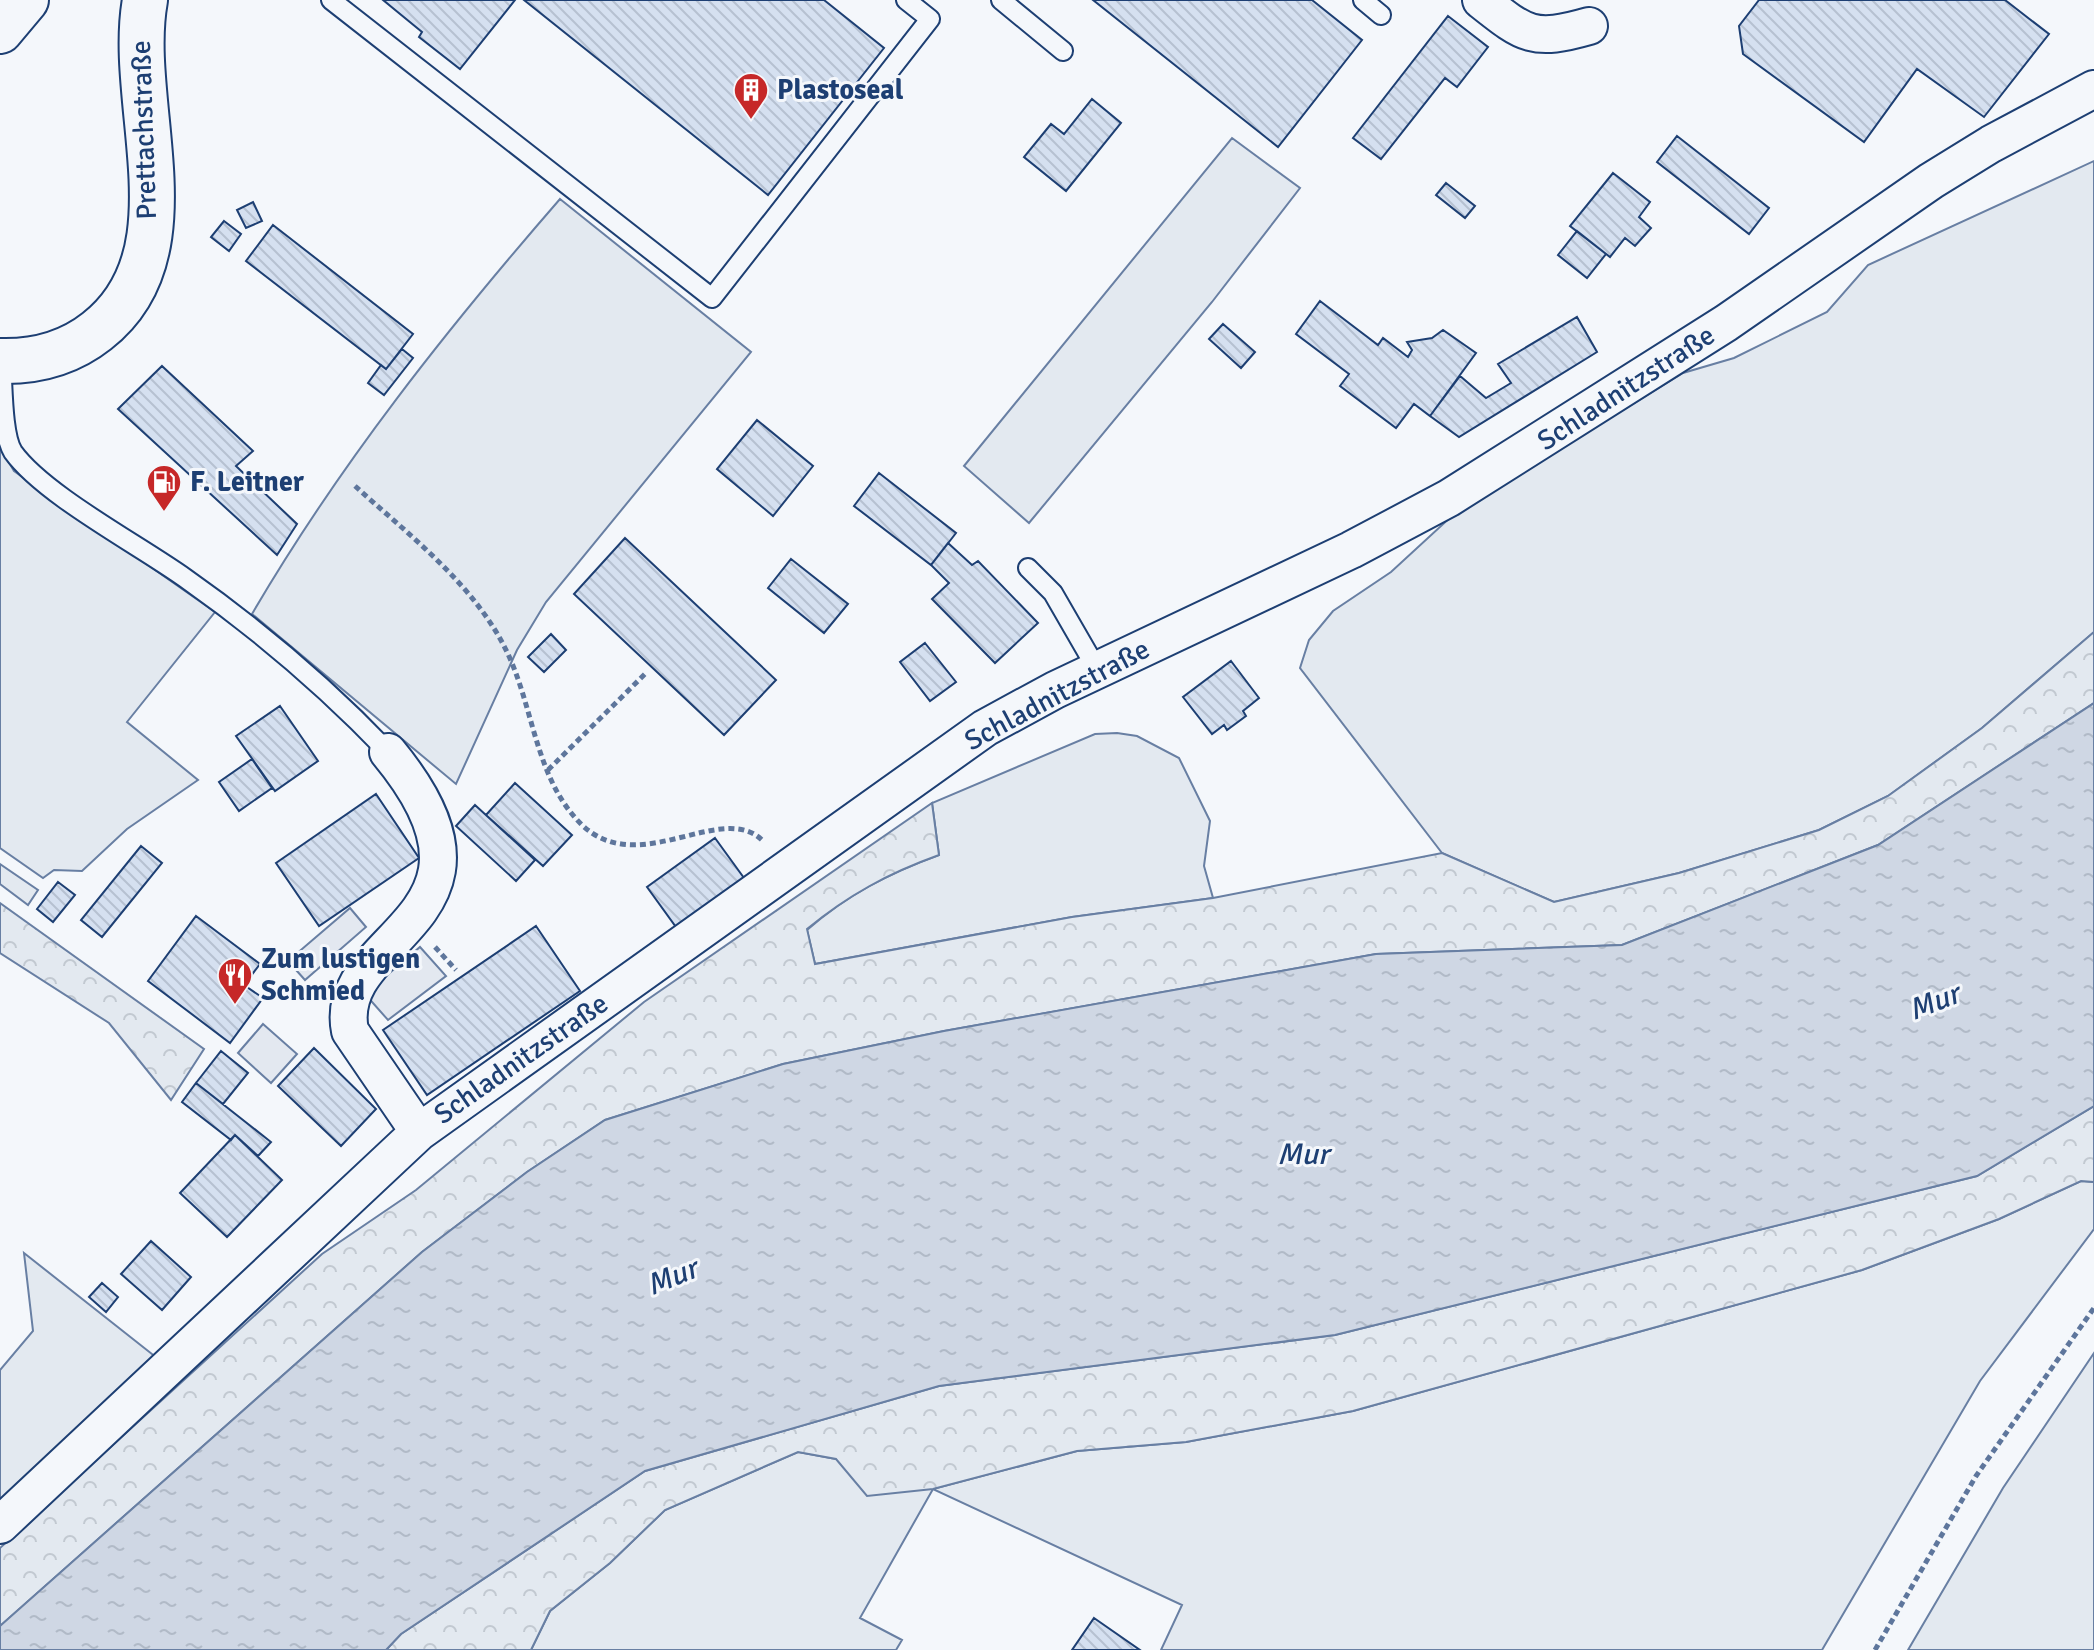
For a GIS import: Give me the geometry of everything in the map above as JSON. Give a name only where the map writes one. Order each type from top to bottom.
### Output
[{"type":"main road","points":[[0,31],[26,0]]},
{"type":"main road","name":"Prettachstraße","points":[[0,361],[28,362],[83,342],[121,308],[137,280],[148,237],[152,197],[141,63],[140,30],[145,0]]},
{"type":"street","points":[[1481,0],[1520,31],[1557,35],[1589,26]]},
{"type":"street","name":"Schladnitzstraße","points":[[0,1525],[419,1132],[985,728],[1351,550],[1449,498],[1726,323],[1931,181],[1991,144],[2094,89]]},
{"type":"street","points":[[388,752],[423,802],[434,833],[435,868],[426,904],[411,925],[360,977],[347,1003],[347,1017],[350,1031],[419,1132]]},
{"type":"lane","points":[[331,0],[712,298],[930,19],[906,0]]},
{"type":"lane","points":[[1001,0],[1063,51]]},
{"type":"lane","points":[[1363,0],[1381,15]]},
{"type":"lane","points":[[0,361],[9,443],[23,464],[60,494],[186,578],[306,670],[388,752]]},
{"type":"lane","points":[[1028,568],[1053,593],[1098,671]]},
{"type":"path","points":[[355,486],[460,585],[494,627],[508,654],[558,797],[575,817],[611,843],[651,846],[728,828],[759,836],[789,869]]},
{"type":"path","points":[[548,771],[646,673]]},
{"type":"path","points":[[1875,1650],[1976,1476],[2094,1308]]},
{"type":"green space","points":[[1232,138],[1300,188],[1212,302],[1029,523],[964,466]]},
{"type":"green space","points":[[2094,161],[2094,632],[1982,728],[1888,796],[1819,830],[1679,873],[1554,902],[1442,853],[1300,668],[1309,640],[1333,611],[1391,572],[1454,514],[1683,373],[1734,358],[1827,312],[1868,265]]},
{"type":"green space","points":[[560,199],[751,352],[546,602],[517,650],[456,784],[252,614],[321,505],[396,399]]},
{"type":"green space","points":[[0,447],[14,471],[215,612],[127,722],[198,780],[127,829],[82,871],[54,870],[43,878],[0,848]]},
{"type":"green space","points":[[2094,632],[2094,703],[1878,845],[1622,945],[1376,954],[944,1031],[783,1064],[605,1120],[527,1172],[422,1252],[0,1626],[0,1548],[322,1254],[416,1190],[644,1002],[932,803],[939,855],[870,886],[807,929],[815,964],[1072,917],[1213,898],[1442,853],[1554,902],[1679,873],[1819,830],[1888,796],[1982,728]]},
{"type":"green space","points":[[1095,734],[1137,736],[1179,758],[1210,821],[1204,866],[1213,898],[1072,917],[815,964],[807,930],[869,886],[939,855],[932,803]]},
{"type":"green space","points":[[0,864],[38,890],[28,905],[0,884]]},
{"type":"green space","points":[[0,903],[204,1049],[171,1100],[109,1023],[0,953]]},
{"type":"green space","points":[[2094,1106],[2094,1182],[2081,1181],[1999,1219],[1862,1270],[1353,1411],[1186,1442],[1077,1451],[933,1489],[867,1496],[836,1459],[798,1452],[665,1510],[610,1563],[550,1611],[531,1650],[386,1650],[401,1634],[645,1471],[939,1386],[1335,1335],[1977,1176]]},
{"type":"green space","points":[[2081,1181],[2094,1182],[2094,1229],[1980,1381],[1822,1650],[1161,1650],[1182,1605],[933,1489],[1077,1451],[1186,1442],[1353,1411],[1862,1270],[1999,1219]]},
{"type":"green space","points":[[24,1253],[157,1358],[0,1502],[0,1370],[33,1331]]},
{"type":"green space","points":[[2094,1353],[2094,1650],[1908,1650],[2003,1488]]},
{"type":"green space","points":[[798,1452],[836,1459],[933,1489],[860,1618],[902,1640],[896,1650],[531,1650],[550,1611],[610,1563],[665,1510]]},
{"type":"shaded area","points":[[350,908],[366,927],[305,980],[288,961]]},
{"type":"shaded area","points":[[420,947],[446,976],[388,1020],[365,994]]},
{"type":"shaded area","points":[[263,1024],[297,1054],[271,1083],[238,1053]]},
{"type":"water","name":"Mur","points":[[2094,703],[2094,1106],[1977,1176],[1335,1335],[939,1386],[645,1471],[401,1634],[386,1650],[0,1650],[0,1626],[422,1252],[527,1172],[605,1120],[783,1064],[944,1031],[1376,954],[1622,945],[1878,845]]},
{"type":"building","points":[[383,0],[515,0],[460,69],[419,37],[422,32]]},
{"type":"building","name":"Plastoseal","points":[[524,0],[824,0],[884,48],[768,195]]},
{"type":"building","points":[[1093,0],[1312,0],[1362,40],[1278,147]]},
{"type":"building","points":[[1759,0],[2005,0],[2049,34],[1984,117],[1917,69],[1864,142],[1743,54],[1739,26]]},
{"type":"building","points":[[1448,16],[1488,47],[1457,87],[1445,78],[1381,159],[1353,138]]},
{"type":"building","points":[[1092,99],[1121,123],[1066,191],[1024,157],[1051,124],[1064,134]]},
{"type":"building","points":[[1677,136],[1769,208],[1749,234],[1657,162]]},
{"type":"building","points":[[1613,173],[1650,202],[1639,217],[1651,228],[1635,246],[1625,238],[1610,257],[1570,226]]},
{"type":"building","points":[[1446,183],[1475,206],[1465,218],[1436,195]]},
{"type":"building","points":[[253,202],[262,221],[246,228],[237,210]]},
{"type":"building","points":[[224,221],[241,234],[229,251],[211,237]]},
{"type":"building","points":[[273,225],[413,334],[386,369],[246,261]]},
{"type":"building","points":[[1577,231],[1606,254],[1587,278],[1558,255]]},
{"type":"building","points":[[1320,301],[1378,345],[1383,338],[1408,357],[1412,350],[1407,342],[1432,338],[1443,330],[1476,353],[1430,416],[1414,404],[1396,428],[1340,386],[1349,374],[1296,334]]},
{"type":"building","points":[[1577,317],[1597,352],[1459,437],[1430,416],[1460,376],[1486,398],[1511,383],[1498,364]]},
{"type":"building","points":[[1223,324],[1255,352],[1241,368],[1209,339]]},
{"type":"building","points":[[402,349],[413,358],[384,395],[368,383],[381,365],[386,369]]},
{"type":"building","points":[[162,366],[253,451],[236,466],[297,524],[277,555],[118,409]]},
{"type":"building","points":[[757,420],[813,466],[773,516],[717,469]]},
{"type":"building","points":[[879,473],[956,533],[931,565],[854,506]]},
{"type":"building","points":[[625,538],[776,680],[724,735],[574,594]]},
{"type":"building","points":[[948,543],[972,565],[978,561],[1038,623],[995,663],[932,599],[949,583],[931,565]]},
{"type":"building","points":[[791,559],[848,604],[824,633],[768,588]]},
{"type":"building","points":[[551,634],[566,650],[544,672],[528,657]]},
{"type":"building","points":[[925,643],[956,682],[930,701],[900,662]]},
{"type":"building","points":[[1231,661],[1259,698],[1243,711],[1246,716],[1227,730],[1224,725],[1212,734],[1183,697]]},
{"type":"building","points":[[280,706],[318,761],[275,791],[236,736]]},
{"type":"building","points":[[252,759],[272,788],[239,811],[219,782]]},
{"type":"building","points":[[515,783],[572,835],[543,866],[486,815]]},
{"type":"building","points":[[376,794],[419,858],[319,926],[276,863]]},
{"type":"building","points":[[475,805],[535,860],[516,881],[456,826]]},
{"type":"building","points":[[715,838],[744,878],[676,927],[647,887]]},
{"type":"building","points":[[141,846],[162,863],[102,937],[81,920]]},
{"type":"building","points":[[58,882],[75,895],[53,922],[37,909]]},
{"type":"building","points":[[196,916],[260,964],[244,985],[263,998],[230,1043],[148,981]]},
{"type":"building","points":[[536,926],[580,991],[427,1095],[383,1030]]},
{"type":"building","points":[[314,1048],[376,1109],[341,1146],[278,1086]]},
{"type":"building","points":[[221,1051],[248,1073],[223,1104],[196,1083]]},
{"type":"building","points":[[196,1083],[271,1142],[258,1156],[235,1135],[231,1140],[182,1102]]},
{"type":"building","points":[[235,1135],[282,1180],[227,1237],[180,1193]]},
{"type":"building","points":[[151,1241],[191,1277],[162,1310],[121,1274]]},
{"type":"building","points":[[102,1283],[118,1297],[106,1312],[89,1297]]},
{"type":"building","points":[[1094,1618],[1140,1650],[1072,1650]]},
{"type":"place","name":"Plastoseal","points":[[751,121]]},
{"type":"place","name":"F. Leitner","points":[[164,513]]},
{"type":"place","name":"Zum lustigen Schmied","points":[[235,1006]]}]
